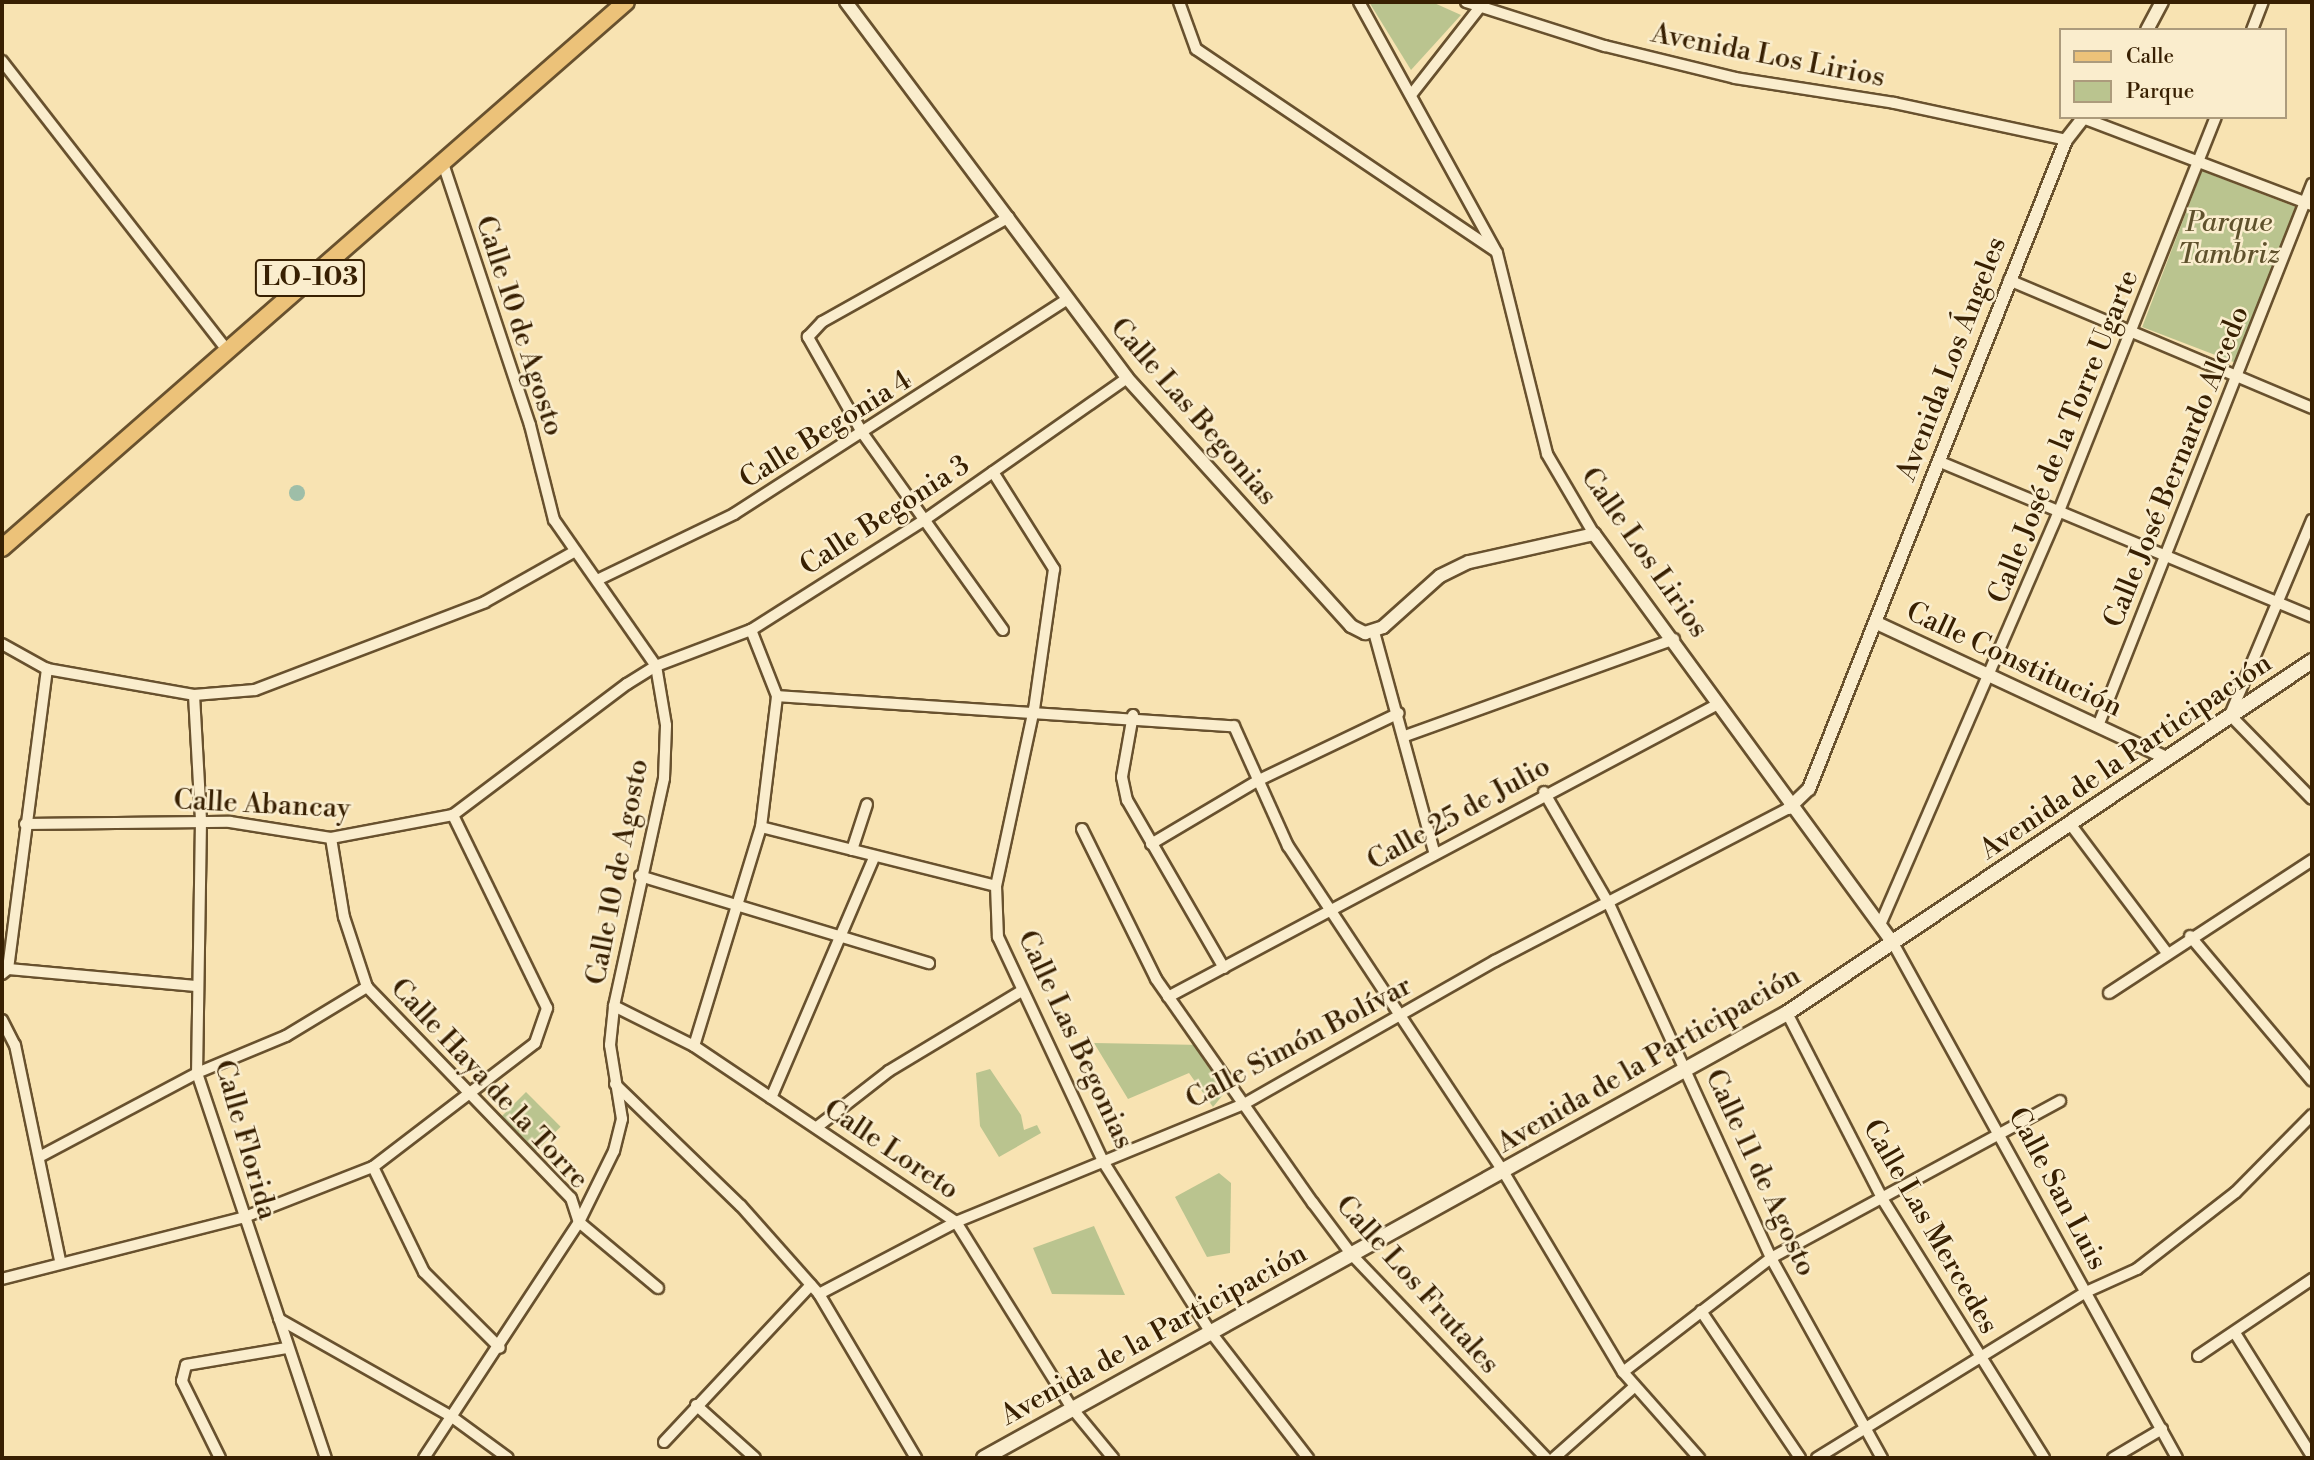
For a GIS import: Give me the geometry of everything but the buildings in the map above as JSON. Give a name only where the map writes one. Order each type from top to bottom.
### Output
[{"type":"main road","name":"LO-103","points":[[2,548],[626,2]]},
{"type":"main road","name":"Avenida de la Participación","points":[[985,1458],[1209,1330],[1352,1255],[1787,1013],[2312,661]]},
{"type":"street","name":"Calle Las Begonias","points":[[846,2],[1127,378],[1320,596],[1357,630],[1374,632]]},
{"type":"street","points":[[1179,2],[1196,49],[1497,253]]},
{"type":"street","name":"Calle Los Lirios","points":[[1359,2],[1497,253],[1547,454],[1594,534],[1674,639],[1789,808],[1893,943]]},
{"type":"street","name":"Avenida Los Lirios","points":[[1466,2],[1735,78],[1894,103],[2066,141]]},
{"type":"street","points":[[2148,28],[2162,2]]},
{"type":"street","points":[[2253,28],[2263,2]]},
{"type":"street","points":[[1411,95],[1479,7]]},
{"type":"street","points":[[2,61],[227,350]]},
{"type":"street","name":"Avenida Los Ángeles","points":[[1789,808],[1809,789],[1879,624],[1937,461],[2009,280],[2066,141],[2082,119]]},
{"type":"street","points":[[2086,119],[2309,204]]},
{"type":"street","name":"Calle José de la Torre Ugarte","points":[[1880,925],[2059,511],[2133,332],[2215,119]]},
{"type":"street","name":"Calle 10 de Agosto","points":[[424,1458],[500,1348],[579,1222],[614,1151],[622,1119],[614,1084],[614,1006],[640,876],[664,778],[666,725],[656,666],[597,580],[572,553],[542,482],[530,425],[443,163]]},
{"type":"street","name":"Calle José Bernardo Alcedo","points":[[2098,726],[2309,204],[2312,184]]},
{"type":"street","points":[[1003,630],[863,434],[810,347],[809,332],[822,321],[1009,217]]},
{"type":"street","points":[[2009,280],[2312,408]]},
{"type":"street","name":"Calle Begonia 4","points":[[597,580],[734,514],[863,434],[1067,299]]},
{"type":"street","name":"Calle Begonia 3","points":[[656,666],[751,630],[923,521],[1127,378]]},
{"type":"street","points":[[1937,461],[2168,554],[2312,617]]},
{"type":"street","name":"Calle Las Begonias","points":[[993,472],[1054,561],[1034,709],[996,886],[998,937],[1020,992],[1104,1163],[1209,1330],[1308,1458]]},
{"type":"street","points":[[2312,520],[2230,715],[2312,799]]},
{"type":"street","points":[[1434,852],[1399,713],[1374,632],[1440,576],[1469,562],[1594,534]]},
{"type":"street","points":[[2,644],[47,669],[194,695],[290,681],[485,602],[572,553]]},
{"type":"street","name":"Calle Constitución","points":[[1879,624],[2167,758]]},
{"type":"street","points":[[694,1046],[761,827],[777,696],[751,630]]},
{"type":"street","points":[[1405,736],[1674,639]]},
{"type":"street","name":"Calle Abancay","points":[[25,824],[201,821],[331,838],[453,815],[656,666]]},
{"type":"street","points":[[47,669],[5,971],[196,986]]},
{"type":"street","name":"Calle Florida","points":[[194,695],[201,821],[196,986],[197,1073],[242,1218],[326,1458]]},
{"type":"street","points":[[777,696],[1133,715],[1227,724],[1244,740],[1257,781],[1329,911],[1503,1171],[1623,1372],[1699,1458]]},
{"type":"street","name":"Calle 25 de Julio","points":[[1168,997],[1544,792],[1718,704]]},
{"type":"street","points":[[1151,844],[1257,781],[1399,713]]},
{"type":"street","points":[[1133,715],[1122,776],[1151,844],[1224,968]]},
{"type":"street","name":"Calle 11 de Agosto","points":[[1544,792],[1609,905],[1688,1070],[1771,1258],[1862,1430],[1882,1458]]},
{"type":"street","points":[[852,850],[867,804]]},
{"type":"street","name":"Calle Simón Bolívar","points":[[664,1442],[696,1405],[815,1289],[956,1222],[1244,1104],[1398,1017],[1789,808]]},
{"type":"street","points":[[2,1279],[60,1261],[242,1218],[373,1167],[474,1093],[535,1044],[548,1017],[453,815]]},
{"type":"street","points":[[2071,825],[2167,953]]},
{"type":"street","points":[[761,827],[874,858],[996,886]]},
{"type":"street","name":"Calle Los Frutales","points":[[1082,830],[1168,997],[1209,1046],[1244,1104],[1352,1255],[1546,1458]]},
{"type":"street","name":"Calle Haya de la Torre","points":[[331,838],[344,917],[367,987],[474,1093],[571,1198],[579,1222],[658,1288]]},
{"type":"street","points":[[771,1098],[846,936],[874,858]]},
{"type":"street","points":[[2109,993],[2190,936],[2312,860]]},
{"type":"street","points":[[640,876],[739,902],[929,963]]},
{"type":"street","points":[[2190,936],[2312,1081]]},
{"type":"street","name":"Calle San Luis","points":[[1893,943],[2003,1135],[2177,1458]]},
{"type":"street","points":[[41,1156],[197,1073],[286,1036],[367,987]]},
{"type":"street","points":[[817,1127],[889,1071],[1020,992]]},
{"type":"street","name":"Calle Loreto","points":[[614,1006],[694,1046],[956,1222],[1071,1407],[1113,1458]]},
{"type":"street","name":"Calle Las Mercedes","points":[[1787,1013],[1883,1200],[2044,1458]]},
{"type":"street","points":[[2,1020],[15,1045],[41,1156],[60,1261]]},
{"type":"street","points":[[614,1084],[815,1289],[916,1458]]},
{"type":"street","points":[[1623,1372],[1771,1258],[2003,1135],[2060,1101]]},
{"type":"street","points":[[1817,1458],[2086,1292],[2137,1269],[2180,1238],[2312,1115]]},
{"type":"street","points":[[373,1167],[424,1272],[500,1348]]},
{"type":"street","points":[[2198,1356],[2312,1279]]},
{"type":"street","points":[[1701,1311],[1800,1458]]},
{"type":"street","points":[[279,1319],[452,1417],[508,1458]]},
{"type":"street","points":[[2235,1333],[2312,1456]]},
{"type":"street","points":[[220,1458],[181,1381],[193,1359],[287,1348]]},
{"type":"street","points":[[1554,1458],[1634,1387]]},
{"type":"street","points":[[696,1405],[755,1458]]},
{"type":"street","points":[[2113,1458],[2162,1429]]},
{"type":"green space","points":[[1369,2],[1432,2],[1461,15],[1411,70]]},
{"type":"green space","name":"Parque Tambriz","points":[[2202,171],[2295,207],[2236,363],[2142,327]]},
{"type":"green space","points":[[1094,1043],[1203,1045],[1227,1090],[1213,1107],[1189,1073],[1128,1099]]},
{"type":"green space","points":[[990,1069],[1021,1115],[1024,1130],[1037,1125],[1041,1133],[999,1157],[980,1126],[976,1073]]},
{"type":"green space","points":[[526,1092],[561,1127],[536,1151],[501,1117]]},
{"type":"green space","points":[[1219,1173],[1231,1183],[1230,1253],[1207,1257],[1175,1197]]},
{"type":"green space","points":[[1094,1226],[1125,1295],[1052,1294],[1033,1248]]},
{"type":"shaded area","points":[[294,485],[300,485],[305,493],[303,499],[294,501],[289,496],[289,490]]}]
